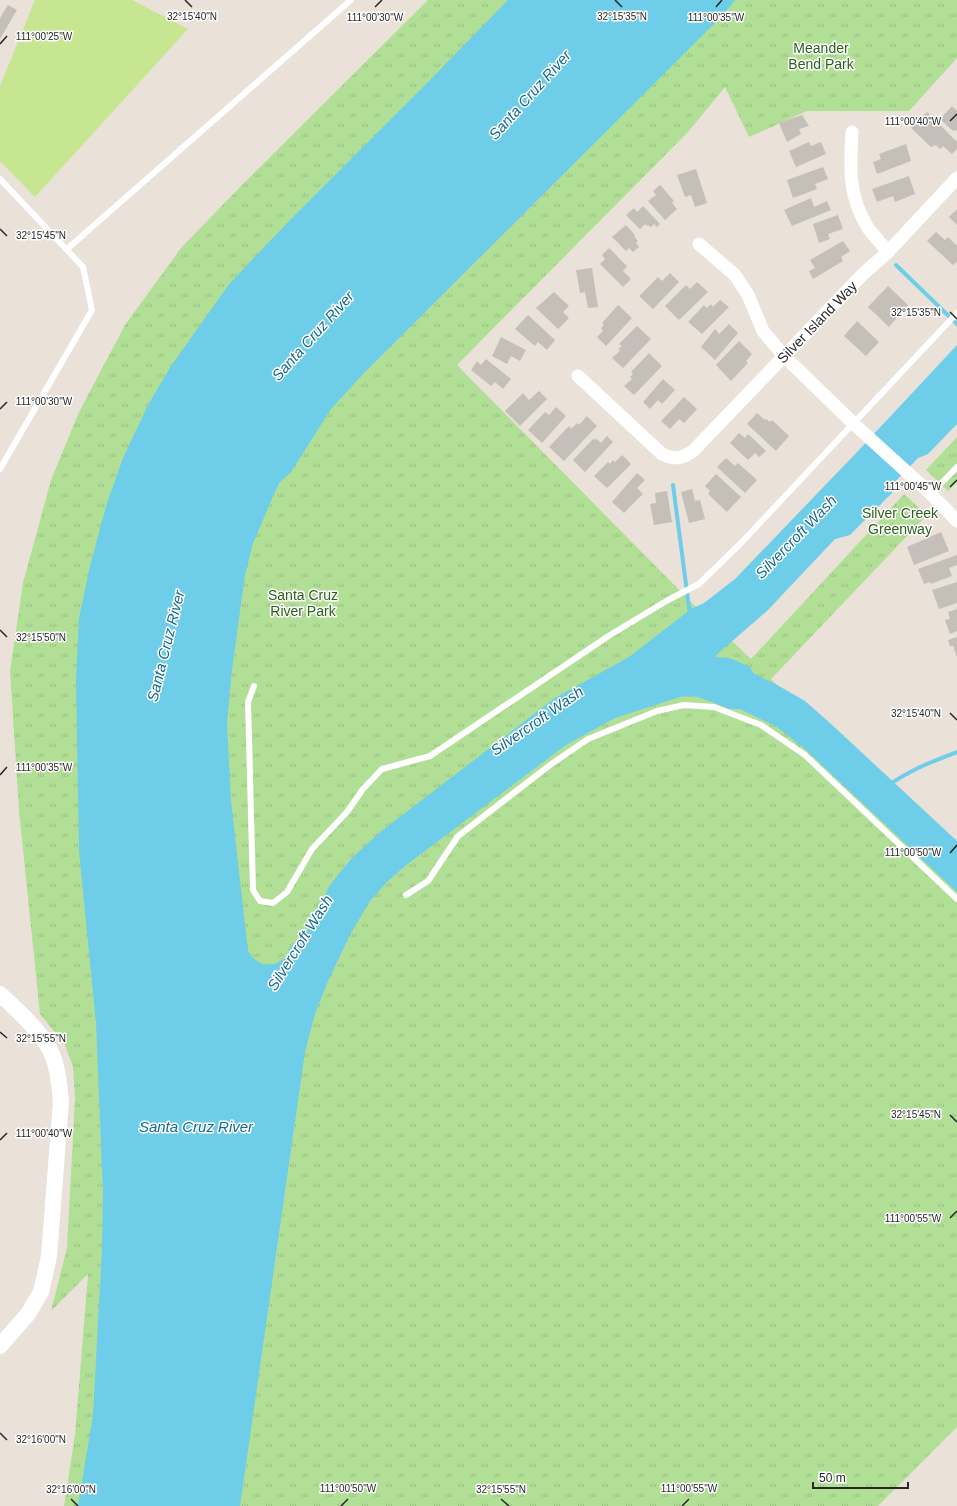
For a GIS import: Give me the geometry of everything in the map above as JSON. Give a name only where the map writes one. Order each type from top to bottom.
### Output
[{"type":"street","points":[[852,132],[850,166],[851,187],[869,228],[888,252]]},
{"type":"street","name":"Silver Island Way","points":[[578,376],[662,454],[675,461],[684,457],[693,451],[864,273],[888,252],[957,178]]},
{"type":"street","points":[[699,244],[735,275],[748,295],[763,332],[784,356],[854,424],[931,494],[957,521]]},
{"type":"street","points":[[0,994],[42,1037],[51,1053],[58,1076],[61,1101],[49,1256],[41,1292],[28,1314],[0,1346]]},
{"type":"lane","points":[[67,249],[351,0]]},
{"type":"lane","points":[[0,179],[83,267],[92,310],[0,469]]},
{"type":"lane","points":[[254,686],[248,702],[253,890],[260,901],[273,903],[287,892],[312,849],[347,812],[363,789],[382,769],[430,756],[610,635],[668,600],[699,584],[742,542],[957,313]]},
{"type":"lane","points":[[931,494],[957,467]]},
{"type":"lane","points":[[406,896],[428,881],[458,836],[550,765],[588,740],[657,711],[684,705],[714,707],[761,725],[805,755],[957,899]]},
{"type":"green space","points":[[35,0],[132,0],[188,29],[35,197],[0,161],[0,86]]},
{"type":"green space","points":[[428,0],[957,0],[957,58],[909,111],[807,111],[749,137],[725,87],[688,132],[457,365],[693,604],[751,659],[904,494],[927,515],[771,679],[957,860],[957,1427],[878,1506],[64,1506],[75,1435],[88,1274],[51,1311],[67,1248],[75,1098],[73,1067],[65,1045],[40,1014],[19,811],[10,671],[23,583],[51,480],[79,412],[125,325],[181,248],[242,185]]},
{"type":"green space","name":"Silver Creek Greenway","points":[[957,437],[957,482],[948,491],[926,470]]},
{"type":"water","name":"Santa Cruz River","points":[[508,0],[735,0],[723,15],[363,374],[331,409],[291,472],[279,483],[253,543],[245,575],[232,670],[227,723],[231,801],[248,951],[253,957],[263,964],[268,965],[279,962],[290,953],[288,950],[308,929],[330,885],[351,859],[379,833],[555,698],[629,657],[691,609],[704,603],[735,579],[957,345],[957,424],[928,454],[918,458],[894,483],[892,493],[850,535],[835,539],[767,611],[714,657],[730,658],[750,667],[753,673],[805,701],[957,841],[957,892],[805,749],[777,727],[740,709],[730,709],[698,697],[680,697],[615,718],[566,745],[405,866],[387,882],[370,901],[351,933],[328,981],[315,1014],[305,1052],[240,1506],[78,1506],[93,1415],[102,1249],[103,1192],[96,1023],[79,851],[76,680],[79,618],[90,566],[107,503],[123,458],[148,405],[171,366],[230,283],[290,220]]},
{"type":"building","points":[[8,5],[17,10],[0,39],[0,18]]},
{"type":"building","points":[[952,106],[957,111],[957,131],[953,131],[940,119]]},
{"type":"building","points":[[927,112],[957,142],[957,149],[952,154],[943,146],[940,149],[936,145],[931,147],[911,128]]},
{"type":"building","points":[[802,115],[809,126],[799,129],[801,134],[787,142],[779,123]]},
{"type":"building","points":[[809,142],[811,146],[821,142],[826,154],[796,167],[789,151]]},
{"type":"building","points":[[906,144],[911,161],[877,174],[873,162],[881,159],[879,154]]},
{"type":"building","points":[[823,167],[828,179],[815,184],[817,189],[793,198],[787,180]]},
{"type":"building","points":[[696,169],[707,203],[695,207],[691,195],[685,197],[677,175]]},
{"type":"building","points":[[909,176],[915,194],[895,202],[893,196],[877,202],[872,189]]},
{"type":"building","points":[[660,185],[674,201],[672,203],[677,209],[665,220],[648,201],[656,195],[653,191]]},
{"type":"building","points":[[811,198],[814,207],[827,201],[831,210],[792,226],[784,210]]},
{"type":"building","points":[[643,206],[660,224],[657,227],[654,224],[651,227],[645,224],[640,229],[626,215],[634,208],[637,212]]},
{"type":"building","points":[[957,209],[957,225],[949,217]]},
{"type":"building","points":[[838,215],[843,229],[828,234],[830,239],[819,243],[813,224]]},
{"type":"building","points":[[626,225],[638,241],[636,243],[639,247],[633,252],[629,248],[626,251],[612,237]]},
{"type":"building","points":[[936,232],[945,240],[948,237],[957,246],[957,262],[953,265],[927,241]]},
{"type":"building","points":[[843,241],[850,251],[841,257],[843,261],[813,279],[809,271],[815,268],[810,260]]},
{"type":"building","points":[[609,248],[627,266],[623,271],[631,279],[623,287],[600,264],[605,259],[602,255]]},
{"type":"building","points":[[592,268],[598,307],[588,308],[585,292],[580,293],[576,270]]},
{"type":"building","points":[[670,273],[679,282],[653,309],[639,296],[658,277],[662,281]]},
{"type":"building","points":[[697,282],[708,292],[679,320],[665,306],[686,285],[690,289]]},
{"type":"building","points":[[888,286],[908,305],[889,327],[868,307]]},
{"type":"building","points":[[554,292],[569,306],[563,312],[569,318],[558,329],[536,308]]},
{"type":"building","points":[[720,300],[729,307],[702,334],[688,322],[704,305],[707,308],[711,304],[713,307]]},
{"type":"building","points":[[618,305],[632,318],[606,346],[597,337],[603,331],[601,328],[604,325],[602,323]]},
{"type":"building","points":[[528,315],[555,340],[547,350],[538,342],[535,346],[515,329]]},
{"type":"building","points":[[857,321],[879,342],[866,356],[844,336]]},
{"type":"building","points":[[729,324],[738,333],[715,360],[701,347],[715,329],[719,334]]},
{"type":"building","points":[[637,326],[651,339],[623,368],[612,358],[620,351],[618,349],[622,346],[619,344]]},
{"type":"building","points":[[501,337],[526,350],[520,361],[511,356],[507,364],[492,356]]},
{"type":"building","points":[[739,341],[752,354],[746,361],[748,363],[731,381],[716,365]]},
{"type":"building","points":[[649,353],[662,366],[634,395],[624,386],[632,379],[630,377],[633,374],[631,372]]},
{"type":"building","points":[[486,359],[511,379],[503,389],[495,382],[491,386],[471,370],[477,361],[481,365]]},
{"type":"building","points":[[663,379],[675,390],[662,404],[658,400],[650,409],[643,402]]},
{"type":"building","points":[[539,391],[547,399],[520,426],[505,411],[523,393],[529,400]]},
{"type":"building","points":[[684,397],[697,409],[684,423],[679,419],[670,429],[661,421]]},
{"type":"building","points":[[556,407],[566,416],[542,443],[528,430],[545,412],[549,415]]},
{"type":"building","points":[[757,413],[765,420],[766,419],[770,422],[772,420],[789,436],[776,451],[747,424]]},
{"type":"building","points":[[587,416],[597,426],[564,461],[549,447],[569,426],[571,429],[577,423],[579,425]]},
{"type":"building","points":[[739,433],[745,438],[748,434],[766,451],[759,457],[755,453],[748,460],[730,443]]},
{"type":"building","points":[[607,436],[613,442],[585,472],[573,460],[593,439],[595,440],[596,438],[601,443]]},
{"type":"building","points":[[622,455],[631,464],[607,488],[594,476],[608,462],[610,464],[613,460],[615,462]]},
{"type":"building","points":[[726,458],[735,466],[738,463],[757,480],[745,493],[717,467]]},
{"type":"building","points":[[637,473],[645,480],[637,488],[643,494],[624,513],[612,502]]},
{"type":"building","points":[[716,474],[741,497],[727,512],[708,494],[710,491],[705,486]]},
{"type":"building","points":[[692,489],[695,501],[700,500],[705,519],[689,523],[681,492]]},
{"type":"building","points":[[667,491],[672,522],[654,525],[650,504],[656,503],[655,493]]},
{"type":"building","points":[[941,532],[949,551],[914,565],[907,547]]},
{"type":"building","points":[[957,555],[957,565],[949,568],[952,576],[931,584],[930,582],[924,584],[918,569]]},
{"type":"building","points":[[957,582],[957,603],[939,609],[932,590]]},
{"type":"building","points":[[957,609],[957,631],[950,634],[945,620],[950,619],[948,612]]},
{"type":"building","points":[[957,637],[957,657],[953,646],[950,646],[948,640]]},
{"type":"waterway","points":[[896,265],[957,324]]},
{"type":"waterway","points":[[673,485],[690,615]]},
{"type":"waterway","points":[[889,785],[913,770],[957,752]]},
{"type":"park label","name":"Meander Bend Park","points":[[821,56]]},
{"type":"park label","name":"Santa Cruz River Park","points":[[303,604]]},
{"type":"water label","name":"Silvercroft Wash","points":[[796,537]]},
{"type":"water label","name":"Silvercroft Wash","points":[[537,721]]},
{"type":"water label","name":"Silvercroft Wash","points":[[300,943]]}]
